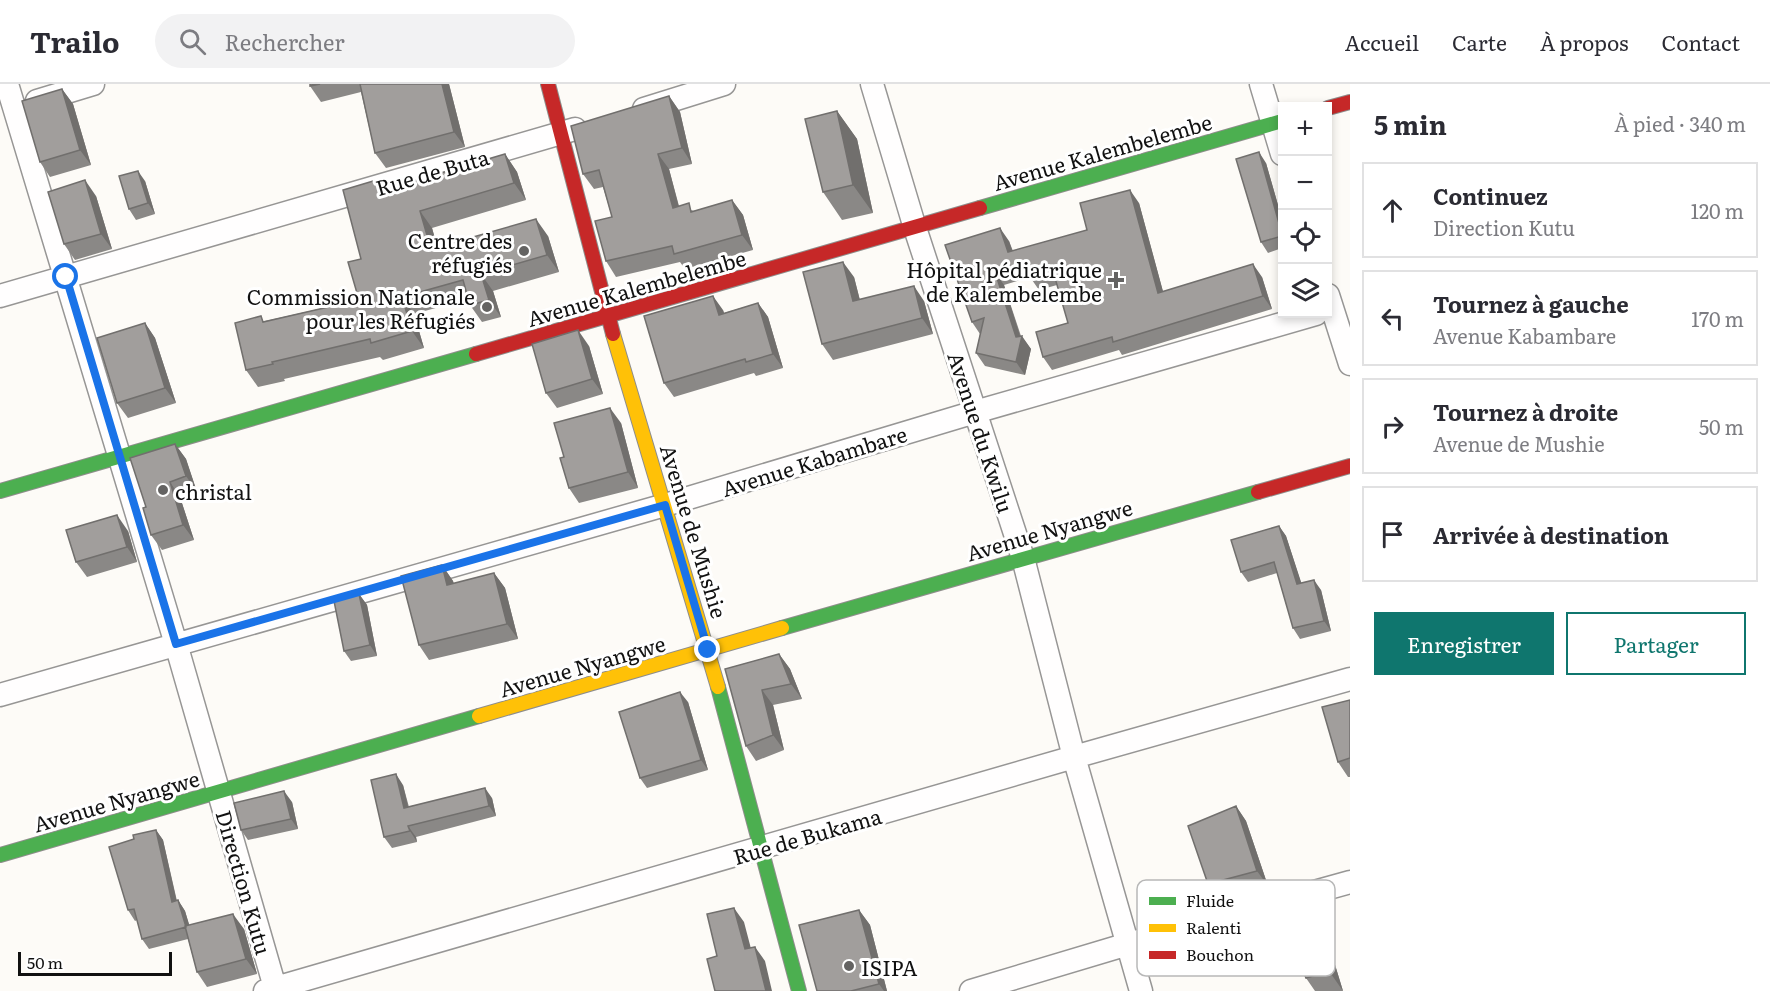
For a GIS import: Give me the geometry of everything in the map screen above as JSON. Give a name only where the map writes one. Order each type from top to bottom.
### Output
[{"type":"street","name":"Direction Kutu","points":[[7,84],[7,110],[66,277],[176,644],[272,990]]},
{"type":"street","points":[[7,110],[93,84]]},
{"type":"street","name":"Avenue de Mushie","points":[[548,84],[608,316],[708,650],[798,991]]},
{"type":"street","points":[[627,114],[724,84]]},
{"type":"street","name":"Avenue du Kwilu","points":[[872,84],[915,228],[1023,558],[1074,757],[1137,974]]},
{"type":"street","points":[[1261,84],[1278,122]]},
{"type":"street","points":[[1332,107],[1350,102]]},
{"type":"street","name":"Avenue Kalembelembe","points":[[0,491],[1278,122]]},
{"type":"street","name":"Rue de Buta","points":[[0,296],[595,123]]},
{"type":"street","points":[[1332,312],[1350,364]]},
{"type":"street","name":"Avenue Kabambare","points":[[0,695],[665,505],[1290,318]]},
{"type":"street","name":"Avenue Nyangwe","points":[[0,855],[1023,558],[1350,466]]},
{"type":"street","name":"Rue de Bukama","points":[[272,990],[1350,679]]},
{"type":"street","points":[[1335,886],[1350,882]]},
{"type":"street","points":[[971,991],[1137,941]]},
{"type":"street","name":"Avenue du Kwilu","points":[[1138,976],[1142,991]]},
{"type":"building","points":[[360,84],[442,84],[454,132],[375,153]]},
{"type":"building","points":[[62,89],[80,150],[40,162],[22,101]]},
{"type":"building","points":[[669,96],[682,148],[658,154],[673,208],[689,203],[691,212],[732,200],[742,235],[674,254],[672,246],[606,261],[595,221],[612,217],[599,170],[583,174],[571,126]]},
{"type":"building","points":[[837,111],[853,185],[823,192],[805,119]]},
{"type":"building","points":[[1259,152],[1278,220],[1278,237],[1261,242],[1236,159]]},
{"type":"building","points":[[505,154],[514,183],[420,211],[431,249],[536,219],[547,255],[481,274],[489,300],[470,305],[463,280],[402,297],[412,331],[371,343],[370,339],[246,370],[235,323],[261,316],[263,322],[359,300],[348,262],[361,259],[343,190],[380,179],[383,190]]},
{"type":"building","points":[[138,171],[148,203],[129,209],[119,176]]},
{"type":"building","points":[[85,180],[101,234],[64,244],[48,192]]},
{"type":"building","points":[[1130,190],[1158,293],[1253,264],[1263,296],[1113,342],[1112,337],[1043,357],[1036,332],[1068,323],[1053,271],[1030,277],[1026,263],[995,272],[1016,337],[1022,336],[1016,362],[976,353],[984,318],[972,322],[945,245],[1000,228],[1008,252],[1087,230],[1080,203]]},
{"type":"building","points":[[843,262],[853,301],[914,286],[922,318],[822,344],[803,272]]},
{"type":"building","points":[[713,296],[719,315],[758,303],[773,354],[746,362],[745,359],[664,383],[644,316]]},
{"type":"building","points":[[145,323],[165,388],[117,403],[97,338]]},
{"type":"building","points":[[578,330],[592,379],[546,393],[532,344]]},
{"type":"building","points":[[610,408],[628,472],[569,488],[560,458],[564,457],[554,423]]},
{"type":"building","points":[[175,444],[186,476],[170,482],[183,525],[151,535],[143,508],[146,507],[130,458]]},
{"type":"building","points":[[117,515],[127,547],[76,562],[66,530]]},
{"type":"building","points":[[1279,526],[1297,584],[1314,580],[1324,621],[1293,628],[1274,562],[1241,572],[1231,540]]},
{"type":"building","points":[[442,565],[447,585],[494,573],[507,624],[419,645],[401,576]]},
{"type":"building","points":[[359,594],[370,645],[344,651],[334,601]]},
{"type":"building","points":[[779,654],[791,684],[762,690],[773,735],[746,746],[725,669]]},
{"type":"building","points":[[680,692],[701,760],[640,778],[619,712]]},
{"type":"building","points":[[1350,700],[1350,758],[1338,762],[1322,707]]},
{"type":"building","points":[[396,774],[404,808],[485,788],[489,806],[408,826],[410,831],[384,837],[371,780]]},
{"type":"building","points":[[284,791],[291,819],[241,830],[234,803]]},
{"type":"building","points":[[1236,806],[1257,871],[1223,880],[1207,880],[1188,826]]},
{"type":"building","points":[[156,830],[172,902],[178,900],[186,927],[142,939],[134,909],[128,910],[109,847],[134,839],[133,835]]},
{"type":"building","points":[[734,908],[745,949],[755,947],[766,991],[715,991],[707,959],[717,956],[707,914]]},
{"type":"building","name":"ISIPA","points":[[859,910],[879,984],[851,991],[817,991],[799,925]]},
{"type":"building","points":[[233,914],[246,959],[197,972],[185,926]]},
{"type":"traffic: fast","points":[[980,208],[1278,122]]},
{"type":"traffic: fast","points":[[0,491],[476,354]]},
{"type":"traffic: fast","points":[[782,628],[1258,492]]},
{"type":"traffic: fast","points":[[718,687],[799,991]]},
{"type":"traffic: fast","points":[[0,855],[479,716]]},
{"type":"traffic: slow","points":[[613,334],[718,687]]},
{"type":"traffic: slow","points":[[479,716],[782,628]]},
{"type":"traffic: jam","points":[[548,84],[613,334]]},
{"type":"traffic: jam","points":[[1332,107],[1350,102]]},
{"type":"traffic: jam","points":[[476,354],[980,208]]},
{"type":"traffic: jam","points":[[1258,492],[1350,466]]},
{"type":"place","name":"Centre des réfugiés","points":[[524,251]]},
{"type":"place","name":"Hôpital pédiatrique de Kalembelembe","points":[[1116,280]]},
{"type":"place","name":"Commission Nationale pour les Réfugiés","points":[[487,307]]},
{"type":"place","name":"christal","points":[[163,490]]},
{"type":"place","name":"ISIPA","points":[[849,966]]},
{"type":"route","points":[[66,277],[176,644],[665,505],[708,650]]}]
